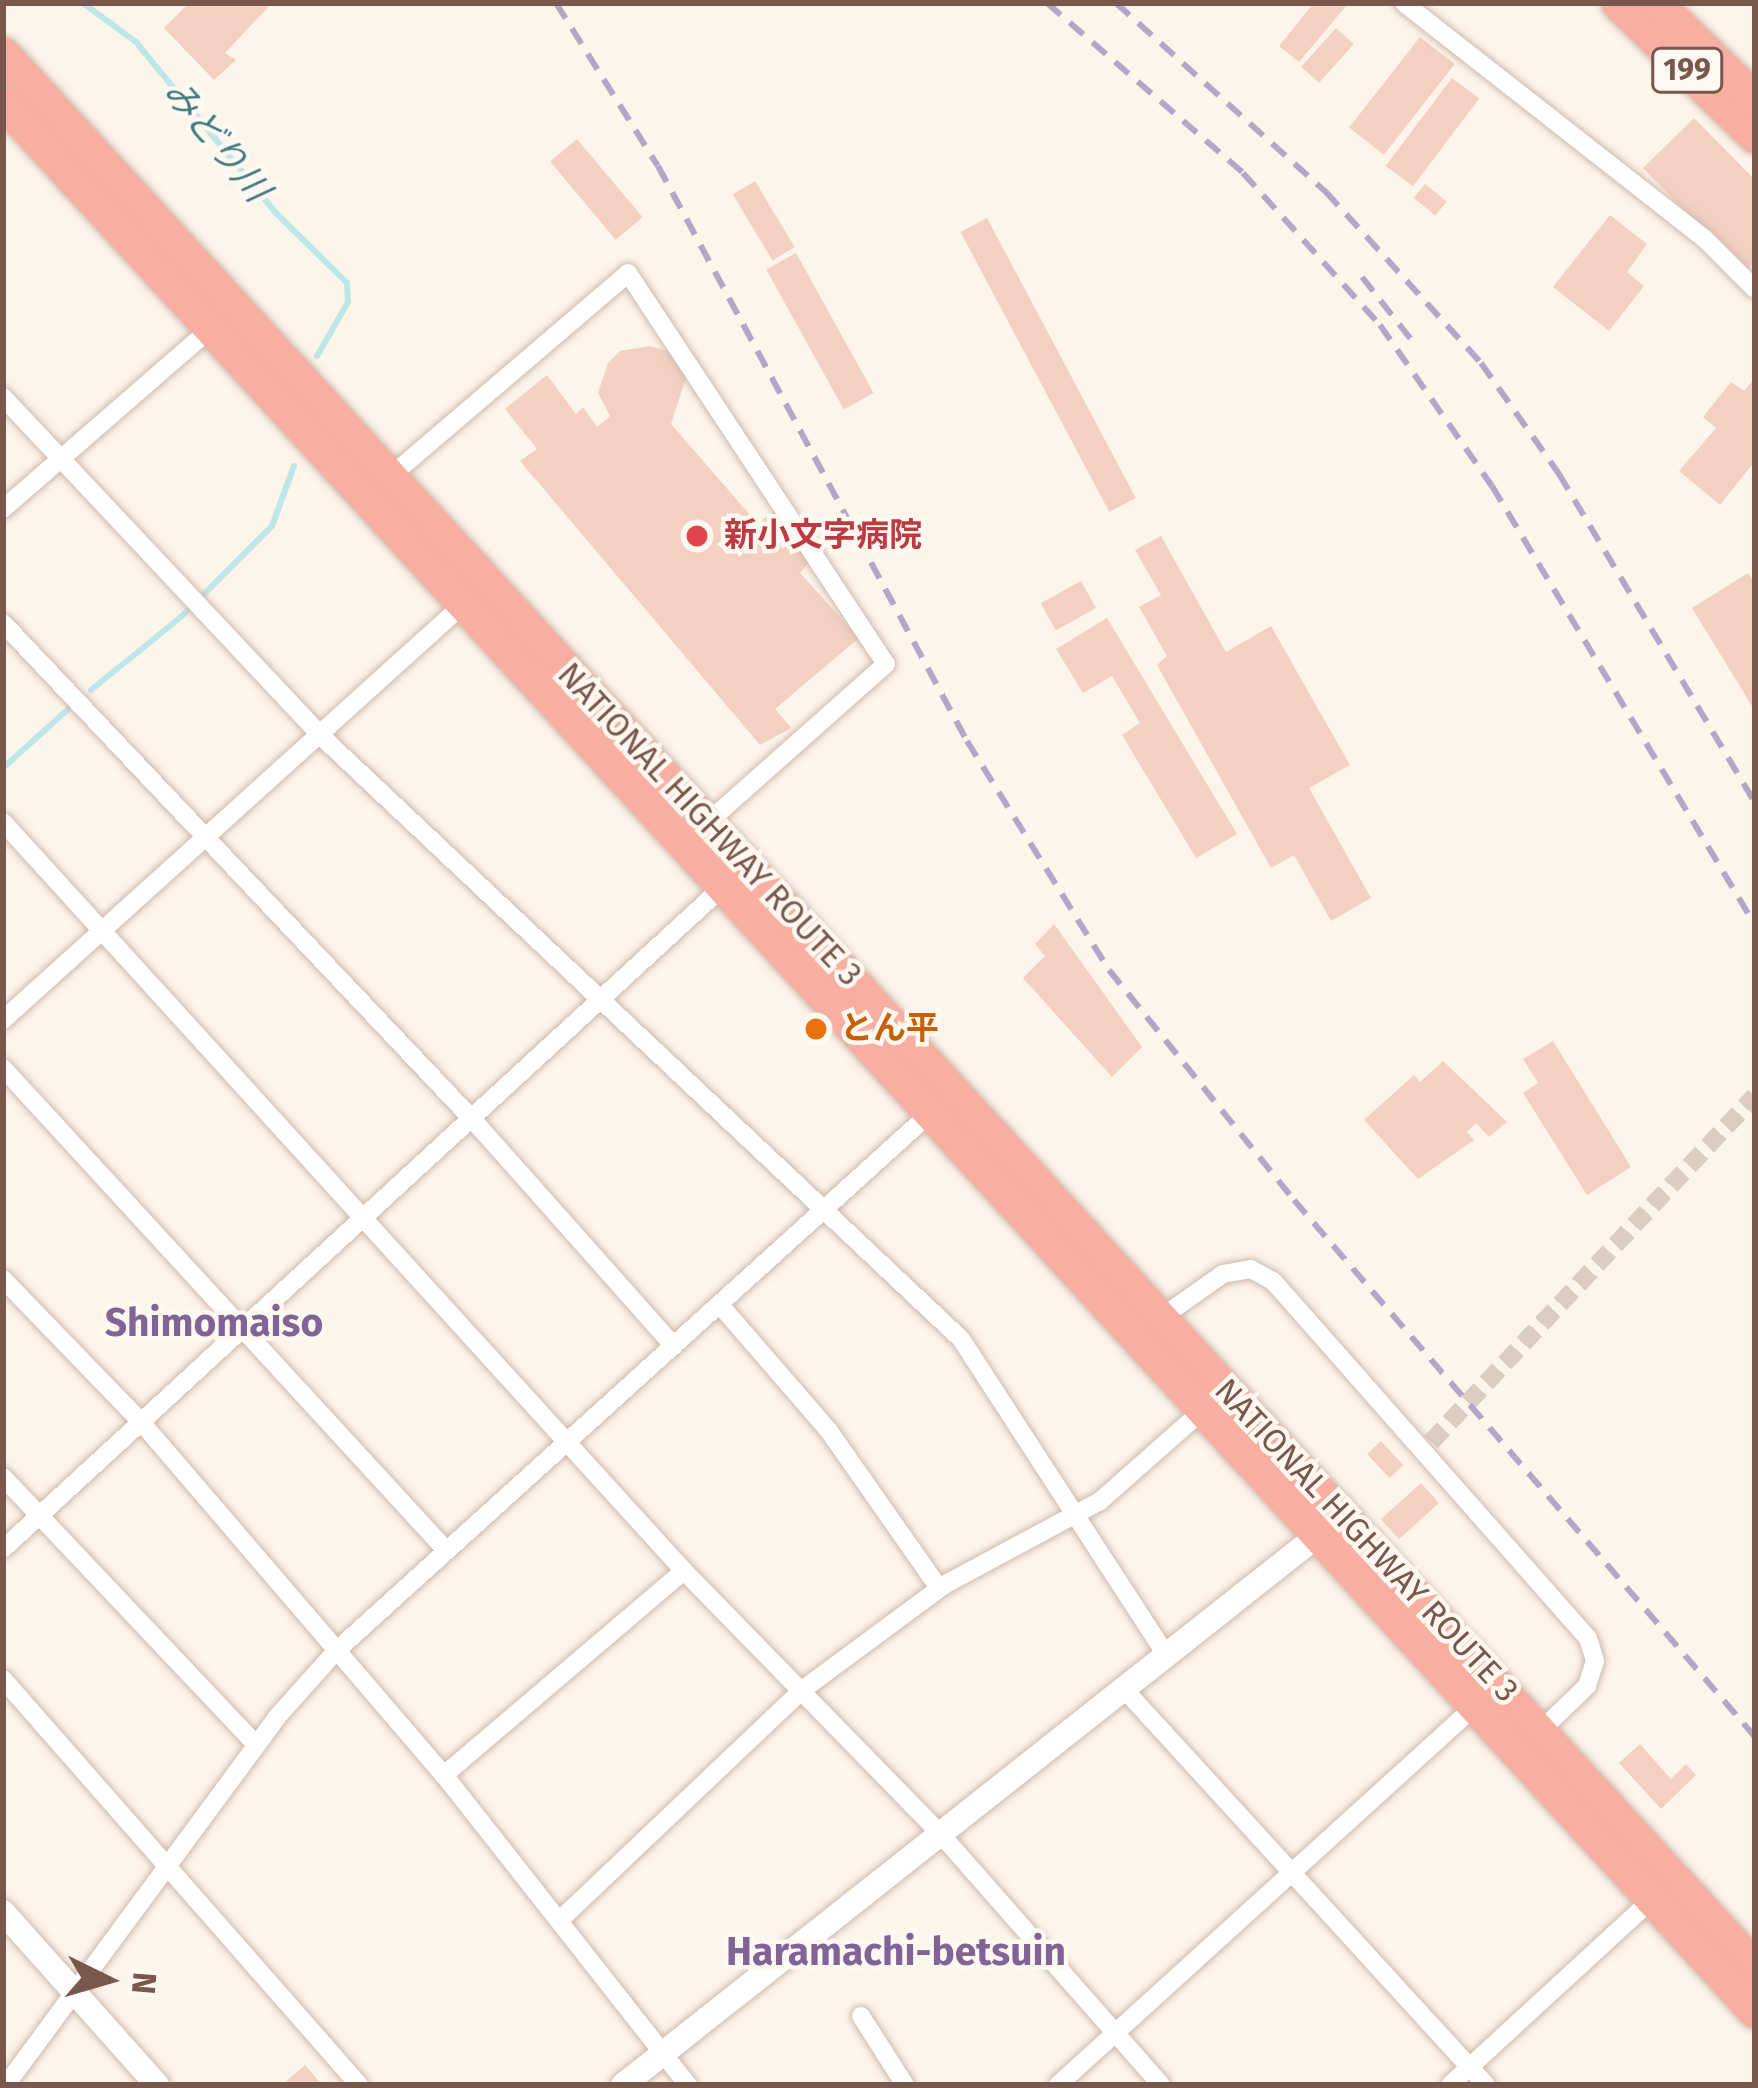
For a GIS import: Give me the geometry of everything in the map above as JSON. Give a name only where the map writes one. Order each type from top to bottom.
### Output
[{"type":"highway","name":"199","points":[[1618,3],[1755,136]]},
{"type":"highway","name":"199","points":[[1656,3],[1755,99]]},
{"type":"highway","name":"NATIONAL HIGHWAY ROUTE 3","points":[[3,54],[222,319]]},
{"type":"highway","name":"NATIONAL HIGHWAY ROUTE 3","points":[[3,102],[222,319],[1531,1740],[1664,1889],[1755,2012]]},
{"type":"highway","name":"NATIONAL HIGHWAY ROUTE 3","points":[[475,594],[706,824],[734,876]]},
{"type":"highway","name":"NATIONAL HIGHWAY ROUTE 3","points":[[1149,1328],[1202,1411],[1330,1525],[1474,1707],[1531,1740]]},
{"type":"highway","name":"NATIONAL HIGHWAY ROUTE 3","points":[[1664,1889],[1755,1967]]},
{"type":"street","points":[[1404,3],[1704,238],[1755,289]]},
{"type":"street","points":[[378,488],[628,273],[886,664],[706,824]]},
{"type":"street","points":[[3,509],[222,319]]},
{"type":"street","points":[[3,398],[320,735],[961,1339],[1167,1656]]},
{"type":"street","points":[[3,1020],[208,840],[475,594]]},
{"type":"street","points":[[3,622],[474,1121],[674,1346]]},
{"type":"street","points":[[3,822],[107,929],[684,1571],[938,1831],[1161,2085]]},
{"type":"street","points":[[3,1550],[474,1121],[734,876]]},
{"type":"street","points":[[3,1068],[444,1548]]},
{"type":"street","points":[[6,2085],[256,1745],[336,1651],[444,1548],[824,1214],[942,1102]]},
{"type":"street","points":[[1149,1328],[1223,1274],[1251,1269],[1273,1281],[1588,1638],[1595,1661],[1587,1686],[1531,1740]]},
{"type":"street","points":[[3,1279],[142,1423],[444,1775],[667,2050],[688,2085]]},
{"type":"street","points":[[720,1305],[829,1431],[939,1588]]},
{"type":"street","points":[[563,1918],[801,1691],[939,1588],[1077,1517],[1202,1411]]},
{"type":"street","points":[[3,1477],[256,1745]]},
{"type":"street","points":[[623,2085],[1330,1525]]},
{"type":"street","points":[[444,1775],[684,1571]]},
{"type":"street","points":[[3,1679],[171,1862],[359,2085]]},
{"type":"street","points":[[1124,1689],[1486,2085]]},
{"type":"street","points":[[1058,2085],[1474,1707]]},
{"type":"street","points":[[1450,2085],[1664,1889]]},
{"type":"street","points":[[3,1912],[158,2085]]},
{"type":"street","points":[[861,2016],[904,2085]]},
{"type":"building","points":[[189,3],[272,3],[225,53],[236,60],[214,80],[164,28]]},
{"type":"building","points":[[1314,3],[1346,6],[1299,62],[1279,46]]},
{"type":"building","points":[[1336,28],[1354,44],[1319,83],[1301,67]]},
{"type":"building","points":[[1420,37],[1455,64],[1384,155],[1349,128]]},
{"type":"building","points":[[1452,78],[1479,98],[1413,186],[1386,166]]},
{"type":"building","points":[[1694,118],[1755,180],[1755,261],[1745,272],[1643,168]]},
{"type":"building","points":[[577,139],[643,217],[616,240],[550,161]]},
{"type":"building","points":[[755,181],[795,247],[772,260],[733,194]]},
{"type":"building","points":[[1425,184],[1447,202],[1435,216],[1414,198]]},
{"type":"building","points":[[1610,215],[1647,244],[1627,272],[1644,286],[1609,331],[1553,287]]},
{"type":"building","points":[[987,218],[1136,498],[1109,512],[961,232]]},
{"type":"building","points":[[796,253],[874,393],[844,409],[766,269]]},
{"type":"building","name":"新小文字病院","points":[[650,346],[668,351],[687,375],[671,424],[757,523],[783,506],[820,549],[800,573],[859,638],[775,709],[791,728],[760,745],[520,461],[537,449],[505,409],[547,375],[576,414],[583,407],[597,427],[610,416],[598,393],[608,363],[620,351]]},
{"type":"building","points":[[1755,378],[1755,461],[1720,505],[1679,471],[1716,428],[1703,417],[1731,382],[1744,391]]},
{"type":"building","points":[[1161,536],[1226,652],[1271,626],[1350,765],[1309,788],[1371,898],[1331,921],[1294,855],[1271,868],[1157,665],[1167,656],[1139,607],[1161,595],[1135,550]]},
{"type":"building","points":[[1748,573],[1755,584],[1755,711],[1692,608]]},
{"type":"building","points":[[1081,581],[1096,608],[1056,630],[1041,603]]},
{"type":"building","points":[[1107,618],[1237,834],[1196,858],[1122,735],[1140,723],[1112,676],[1083,693],[1056,649]]},
{"type":"building","points":[[1054,924],[1142,1047],[1112,1077],[1023,978],[1045,956],[1035,944]]},
{"type":"building","points":[[1553,1041],[1631,1167],[1587,1195],[1523,1093],[1538,1083],[1523,1059]]},
{"type":"building","points":[[1443,1061],[1507,1122],[1489,1137],[1476,1123],[1467,1132],[1474,1140],[1418,1179],[1364,1120],[1414,1075],[1420,1082]]},
{"type":"building","points":[[1381,1441],[1404,1465],[1390,1478],[1367,1454]]},
{"type":"building","points":[[1421,1483],[1439,1503],[1399,1539],[1381,1519]]},
{"type":"building","points":[[1640,1744],[1671,1779],[1686,1764],[1696,1775],[1661,1809],[1619,1763]]},
{"type":"building","points":[[305,2065],[322,2085],[282,2085]]},
{"type":"waterway","name":"みどり川","points":[[83,3],[136,42],[275,212],[347,283]]},
{"type":"waterway","points":[[317,356],[348,302],[347,283]]},
{"type":"waterway","points":[[91,690],[182,616],[272,526],[294,466]]},
{"type":"waterway","points":[[3,768],[76,702]]},
{"type":"tunnel","points":[[1431,1442],[1755,1096]]},
{"type":"railway","points":[[556,3],[658,166],[967,741],[1109,970],[1294,1200],[1755,1737]]},
{"type":"railway","points":[[1047,3],[1243,173],[1380,325],[1492,486],[1755,925]]},
{"type":"railway","points":[[1116,3],[1326,192],[1481,363],[1559,474],[1755,803]]},
{"type":"railway","points":[[1362,277],[1414,343]]},
{"type":"place","name":"新小文字病院","points":[[697,536]]},
{"type":"place","name":"とん平","points":[[816,1029]]},
{"type":"district","name":"Shimomaiso","points":[[214,1323]]},
{"type":"district","name":"Haramachi-betsuin","points":[[896,1952]]}]
